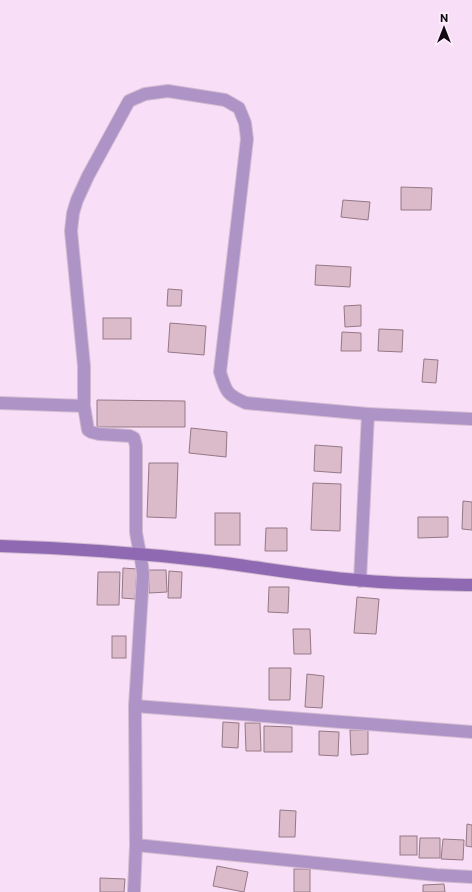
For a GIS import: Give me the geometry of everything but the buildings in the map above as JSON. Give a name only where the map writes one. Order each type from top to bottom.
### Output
[{"type":"street","points":[[134,892],[136,845],[136,706],[143,575],[136,532],[136,446],[134,438],[123,434],[99,434],[88,430],[84,406],[84,366],[71,231],[73,212],[77,200],[88,176],[129,101],[144,94],[168,91],[225,100],[239,108],[245,123],[247,139],[220,372],[225,388],[233,397],[246,403],[368,414],[472,419]]},
{"type":"street","points":[[0,403],[84,406]]},
{"type":"street","points":[[360,581],[368,414]]},
{"type":"street","points":[[0,546],[49,547],[140,555],[360,581],[472,585]]},
{"type":"street","points":[[136,706],[472,732]]},
{"type":"street","points":[[136,845],[436,875],[472,877]]}]
